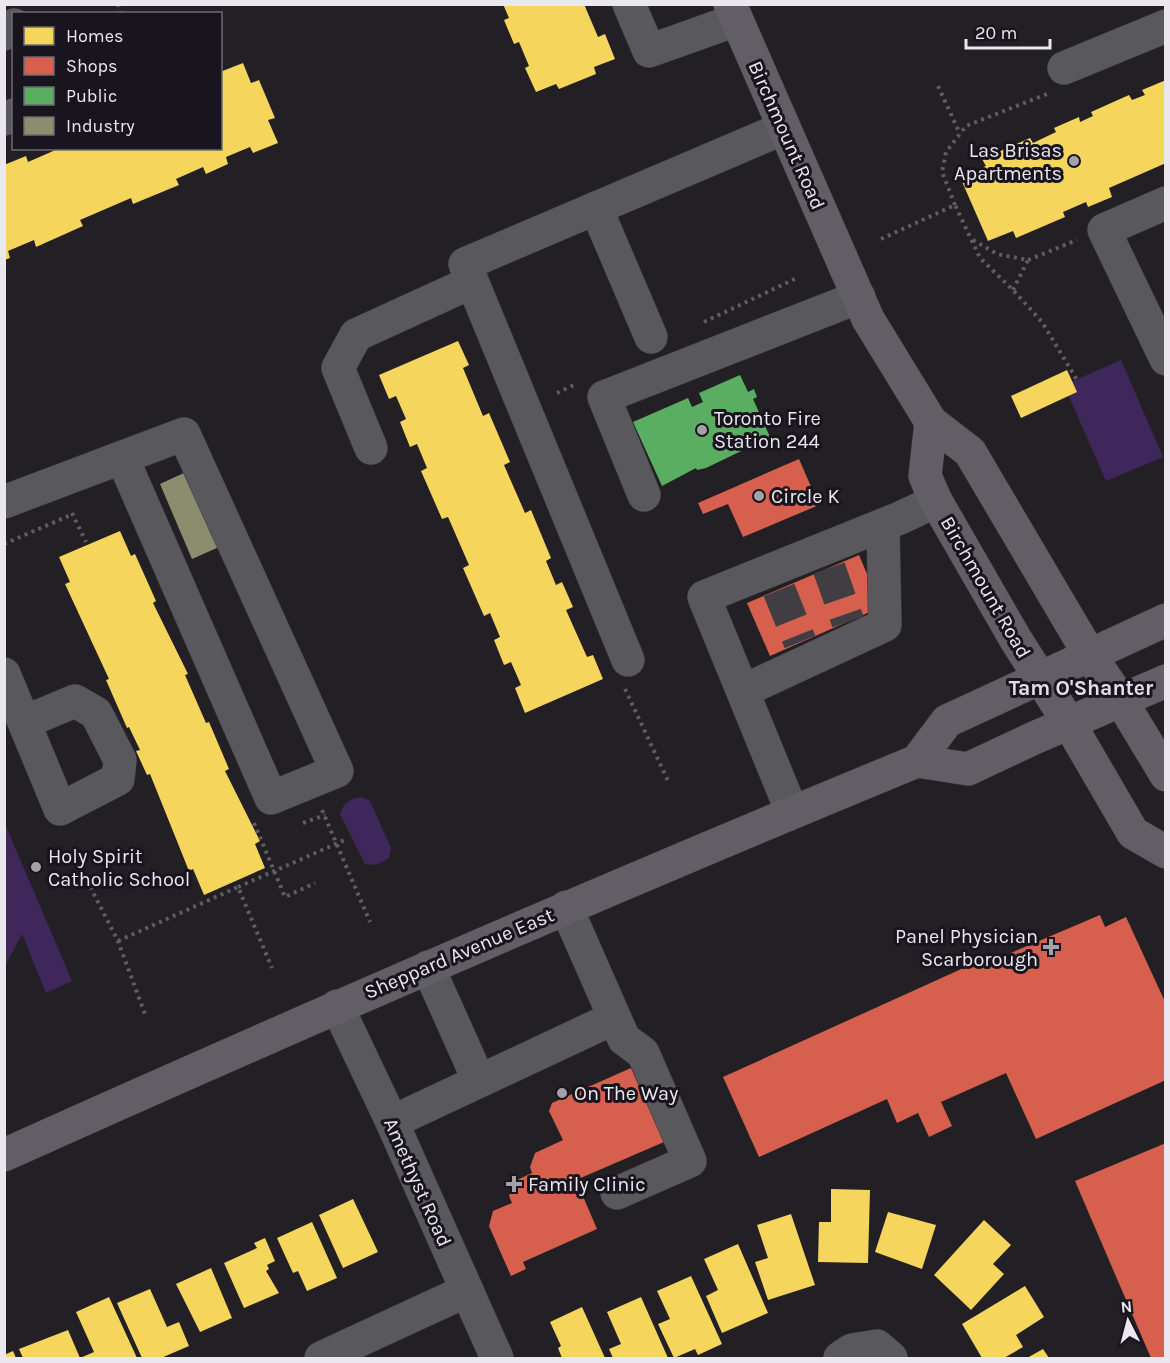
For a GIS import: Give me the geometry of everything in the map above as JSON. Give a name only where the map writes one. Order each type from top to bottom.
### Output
[{"type":"main road","name":"Birchmount Road","points":[[733,12],[868,318],[931,422],[970,452],[1089,654],[1122,702],[1166,775]]},
{"type":"main road","name":"Birchmount Road","points":[[931,422],[925,476],[936,501],[1133,833],[1166,852]]},
{"type":"main road","points":[[1166,620],[947,720],[917,760],[968,769],[1166,681]]},
{"type":"main road","name":"Sheppard Avenue East","points":[[4,1155],[337,1006],[917,760]]},
{"type":"street","points":[[629,4],[649,51],[733,12]]},
{"type":"street","points":[[1064,68],[1166,26]]},
{"type":"street","points":[[628,660],[465,264],[784,128]]},
{"type":"street","points":[[1166,203],[1104,230],[1166,359]]},
{"type":"street","points":[[596,208],[651,337]]},
{"type":"street","points":[[371,448],[338,368],[356,335],[472,282]]},
{"type":"street","points":[[644,495],[604,397],[859,297]]},
{"type":"street","points":[[4,502],[122,457],[184,434],[337,771],[271,798],[122,457]]},
{"type":"street","points":[[792,812],[704,597],[775,580],[825,559],[884,525],[936,501]]},
{"type":"street","points":[[743,691],[804,652],[852,630],[885,625],[884,525]]},
{"type":"street","points":[[4,674],[25,722]]},
{"type":"street","points":[[566,907],[624,1039],[643,1053],[690,1161],[617,1194]]},
{"type":"street","points":[[428,967],[479,1081]]},
{"type":"street","name":"Amethyst Road","points":[[337,1006],[392,1122],[496,1359]]},
{"type":"street","points":[[392,1122],[614,1018]]},
{"type":"street","points":[[321,1359],[466,1291]]},
{"type":"street","points":[[840,1359],[852,1350],[877,1347],[891,1359]]},
{"type":"path","points":[[1064,68],[1057,90],[966,126],[946,152],[942,172],[980,258],[1014,290],[1042,322],[1077,380]]},
{"type":"path","points":[[938,86],[960,134]]},
{"type":"path","points":[[881,239],[955,205]]},
{"type":"path","points":[[971,239],[997,255],[1028,260],[1104,230]]},
{"type":"path","points":[[1014,290],[1028,260]]},
{"type":"path","points":[[57,482],[86,542]]},
{"type":"path","points":[[4,544],[72,514]]},
{"type":"path","points":[[628,660],[615,667],[669,783]]},
{"type":"path","points":[[320,805],[370,922]]},
{"type":"path","points":[[303,823],[325,815]]},
{"type":"path","points":[[118,941],[347,839]]},
{"type":"path","points":[[80,867],[118,941],[146,1017]]},
{"type":"path","points":[[238,887],[272,968]]},
{"type":"shaded area","points":[[1121,360],[1163,457],[1106,481],[1064,385]]},
{"type":"shaded area","points":[[362,797],[370,801],[391,848],[389,858],[376,865],[365,864],[340,814],[348,802]]},
{"type":"shaded area","points":[[5,824],[72,981],[46,993],[22,934],[5,966]]},
{"type":"building: Homes","points":[[503,4],[584,4],[598,37],[605,34],[615,59],[594,67],[596,74],[559,89],[556,84],[536,92],[525,68],[529,66],[519,42],[514,44],[504,20],[509,18]]},
{"type":"building: Homes","points":[[243,63],[251,83],[259,80],[275,118],[268,120],[278,143],[253,153],[250,147],[226,157],[228,164],[206,174],[203,167],[176,179],[179,185],[133,204],[131,198],[80,220],[83,226],[36,247],[34,240],[8,251],[10,258],[4,260],[4,165],[26,156],[28,162],[55,150],[222,150],[222,71]]},
{"type":"building: Homes","name":"Las Brisas Apartments","points":[[1166,80],[1166,163],[1109,188],[1112,197],[1088,207],[1086,202],[1063,212],[1065,217],[1016,238],[1013,231],[988,241],[960,177],[986,166],[982,159],[1030,138],[1033,143],[1056,132],[1054,128],[1079,117],[1080,122],[1093,116],[1091,112],[1129,95],[1132,100],[1145,95],[1142,90]]},
{"type":"building: Homes","points":[[458,341],[469,365],[463,368],[483,416],[489,413],[510,462],[504,465],[525,513],[531,510],[551,558],[546,561],[556,585],[562,582],[573,607],[566,610],[587,657],[593,655],[603,679],[525,713],[515,688],[521,685],[511,662],[504,665],[494,640],[500,637],[490,613],[484,616],[463,568],[469,565],[448,517],[442,519],[421,471],[427,468],[417,444],[410,447],[400,422],[406,419],[396,396],[389,399],[379,375]]},
{"type":"building: Homes","points":[[1067,370],[1077,392],[1021,418],[1011,396]]},
{"type":"building: Homes","points":[[120,531],[131,556],[135,554],[156,601],[153,603],[188,674],[185,675],[206,723],[209,722],[229,769],[225,771],[260,841],[255,844],[265,868],[204,895],[193,869],[189,871],[150,774],[147,775],[136,751],[140,750],[129,727],[127,728],[106,680],[109,679],[65,584],[70,582],[59,557]]},
{"type":"building: Homes","points":[[831,1189],[870,1190],[868,1263],[818,1262],[819,1222],[831,1222]]},
{"type":"building: Homes","points":[[353,1199],[378,1252],[343,1268],[319,1215]]},
{"type":"building: Homes","points":[[888,1212],[936,1225],[922,1269],[875,1252]]},
{"type":"building: Homes","points":[[791,1214],[815,1285],[768,1300],[755,1262],[768,1258],[757,1225]]},
{"type":"building: Homes","points":[[984,1220],[1011,1245],[993,1264],[1004,1274],[971,1310],[934,1275]]},
{"type":"building: Homes","points":[[312,1222],[337,1278],[307,1291],[298,1271],[293,1273],[277,1238]]},
{"type":"building: Homes","points":[[265,1238],[275,1261],[267,1265],[269,1269],[266,1271],[279,1293],[244,1308],[224,1263],[257,1248],[254,1243]]},
{"type":"building: Homes","points":[[738,1244],[768,1313],[722,1333],[706,1296],[718,1290],[704,1259]]},
{"type":"building: Homes","points":[[211,1268],[232,1318],[200,1332],[176,1284]]},
{"type":"building: Homes","points":[[691,1276],[722,1344],[698,1355],[695,1349],[674,1358],[658,1324],[670,1319],[657,1291]]},
{"type":"building: Homes","points":[[1025,1286],[1044,1317],[1016,1335],[1023,1347],[1004,1358],[982,1358],[962,1324]]},
{"type":"building: Homes","points":[[150,1289],[167,1327],[179,1322],[189,1346],[161,1358],[142,1358],[117,1303]]},
{"type":"building: Homes","points":[[109,1297],[137,1358],[80,1358],[94,1352],[76,1312]]},
{"type":"building: Homes","points":[[641,1297],[668,1358],[613,1358],[609,1349],[621,1344],[607,1312]]},
{"type":"building: Homes","points":[[582,1307],[605,1358],[562,1358],[558,1348],[561,1346],[550,1322]]},
{"type":"building: Homes","points":[[68,1330],[80,1358],[23,1358],[19,1349]]},
{"type":"building: Homes","points":[[1043,1349],[1049,1358],[1027,1358]]},
{"type":"building: Homes","points":[[13,1351],[16,1358],[4,1358],[4,1355]]},
{"type":"building: Shops","points":[[799,459],[819,505],[743,537],[728,504],[703,514],[698,503]]},
{"type":"building: Shops","points":[[859,555],[881,607],[770,656],[747,603]]},
{"type":"building: Shops","points":[[1100,915],[1105,927],[1126,917],[1166,1004],[1166,1080],[1036,1139],[1006,1073],[941,1102],[952,1126],[929,1137],[918,1113],[897,1123],[887,1099],[759,1157],[723,1077],[990,956],[1006,955]]},
{"type":"building: Shops","points":[[631,1068],[664,1142],[576,1180],[597,1229],[523,1262],[526,1269],[511,1276],[489,1226],[493,1211],[512,1203],[509,1196],[515,1181],[532,1173],[530,1167],[535,1153],[563,1140],[549,1111],[552,1103]]},
{"type":"building: Shops","points":[[1166,1143],[1166,1358],[1151,1358],[1075,1181]]},
{"type":"building: Public","name":"Toronto Fire Station 244","points":[[740,375],[748,392],[754,389],[757,397],[753,399],[770,437],[706,468],[697,470],[696,468],[662,486],[633,422],[688,398],[692,407],[703,402],[699,393]]},
{"type":"building: Industry","points":[[186,472],[219,547],[192,559],[160,484]]},
{"type":"tunnel","points":[[829,568],[848,622]]},
{"type":"tunnel","points":[[779,590],[800,642]]},
{"type":"place","name":"Las Brisas Apartments","points":[[1074,161]]},
{"type":"place","name":"Toronto Fire Station 244","points":[[702,430]]},
{"type":"place","name":"Circle K","points":[[759,496]]},
{"type":"place","name":"Holy Spirit Catholic School","points":[[36,867]]},
{"type":"place","name":"Panel Physician Scarborough","points":[[1051,947]]},
{"type":"place","name":"On The Way","points":[[562,1093]]},
{"type":"place","name":"Family Clinic","points":[[514,1184]]},
{"type":"district","name":"Tam O'Shanter","points":[[1081,688]]}]
